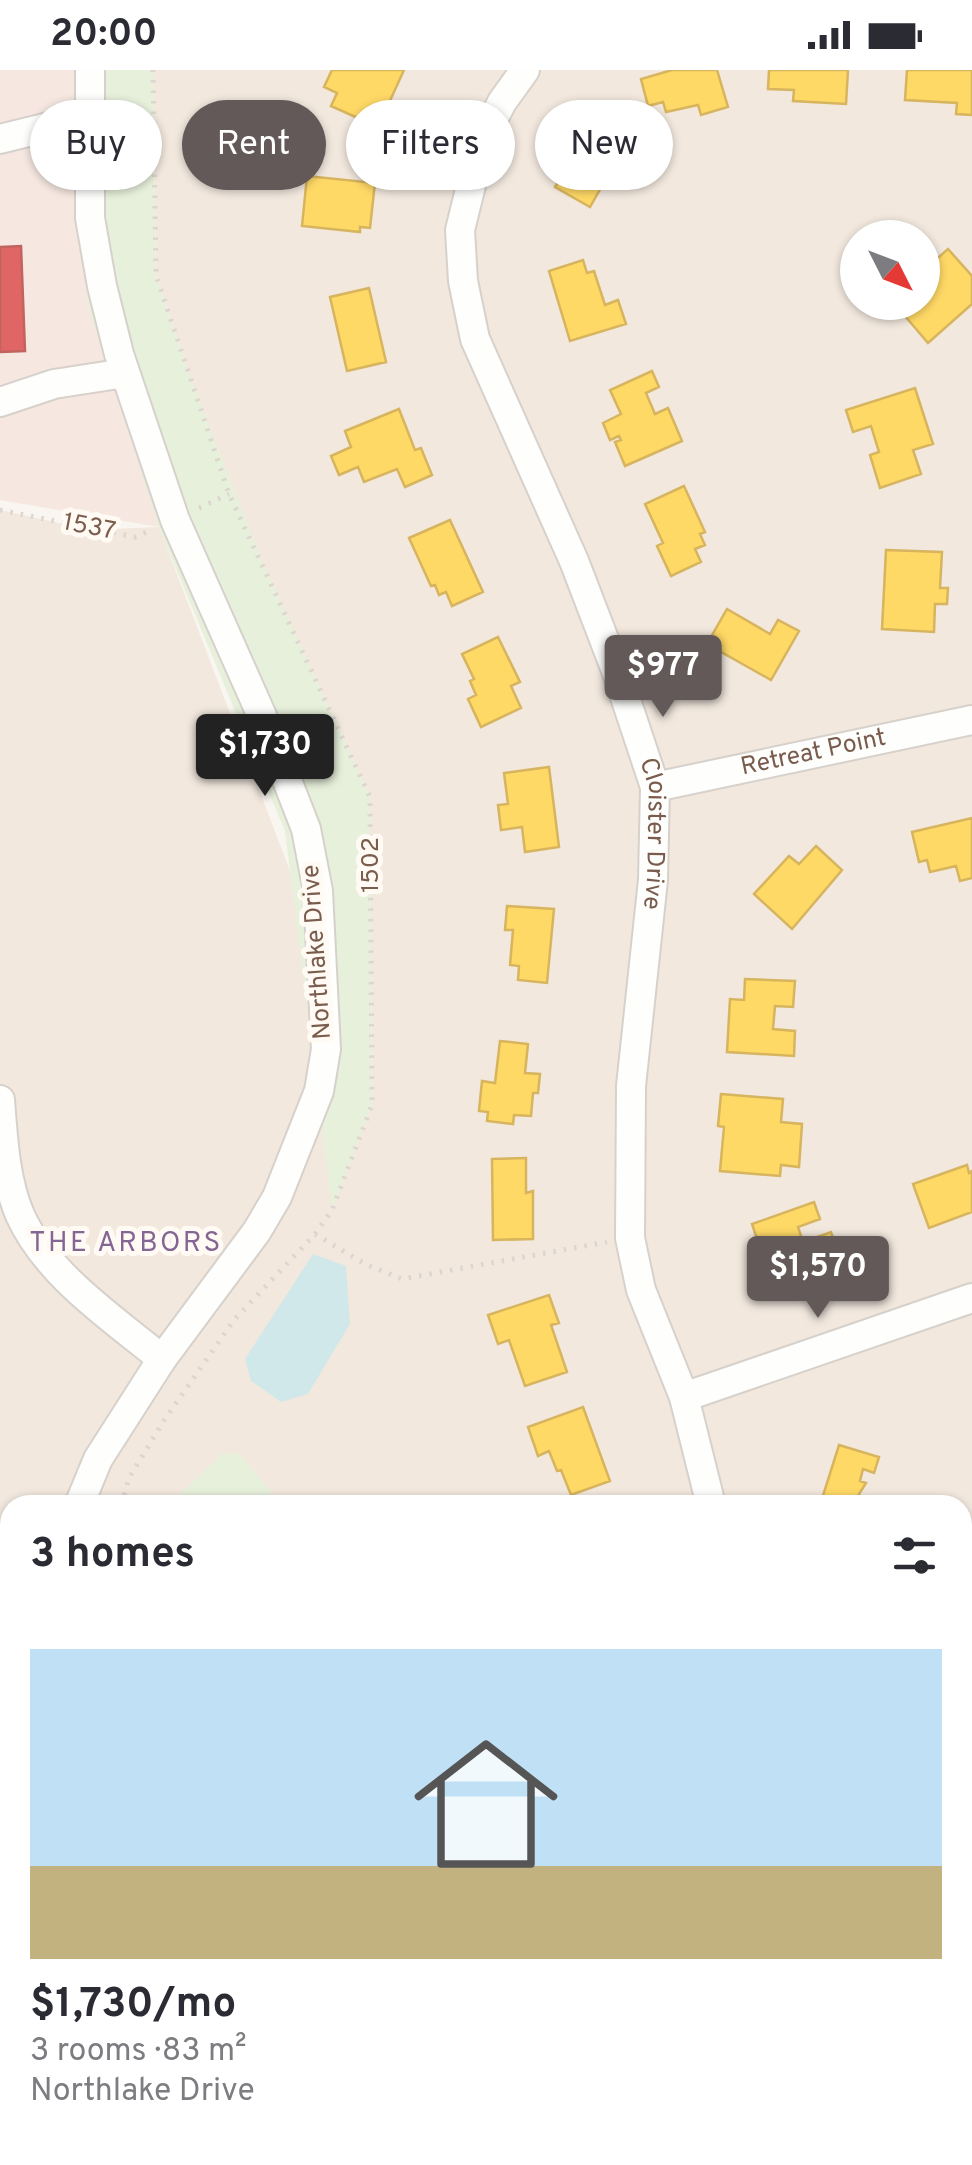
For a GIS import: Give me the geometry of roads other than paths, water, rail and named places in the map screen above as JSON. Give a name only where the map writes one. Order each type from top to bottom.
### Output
[{"type":"street","name":"Northlake Drive","points":[[89,100],[90,70]]},
{"type":"street","name":"Cloister Drive","points":[[525,70],[482,140],[460,230],[463,281],[474,338],[574,561],[655,787],[653,880],[631,1086],[630,1238],[641,1290],[684,1398],[708,1495]]},
{"type":"street","points":[[0,139],[30,132]]},
{"type":"street","name":"Northlake Drive","points":[[83,1495],[98,1459],[162,1359],[257,1231],[277,1197],[319,1090],[326,1049],[318,891],[306,829],[262,716],[176,520],[125,373],[95,256],[89,190]]},
{"type":"street","points":[[0,402],[54,384],[125,373]]},
{"type":"street","name":"Retreat Point","points":[[655,787],[972,720]]},
{"type":"street","points":[[0,1100],[10,1184],[34,1242],[89,1298],[162,1359]]},
{"type":"street","points":[[684,1398],[972,1298]]},
{"type":"water","points":[[313,1254],[346,1266],[350,1324],[308,1394],[281,1402],[251,1381],[245,1359]]},
{"type":"district","name":"THE ARBORS","points":[[126,1244]]}]
